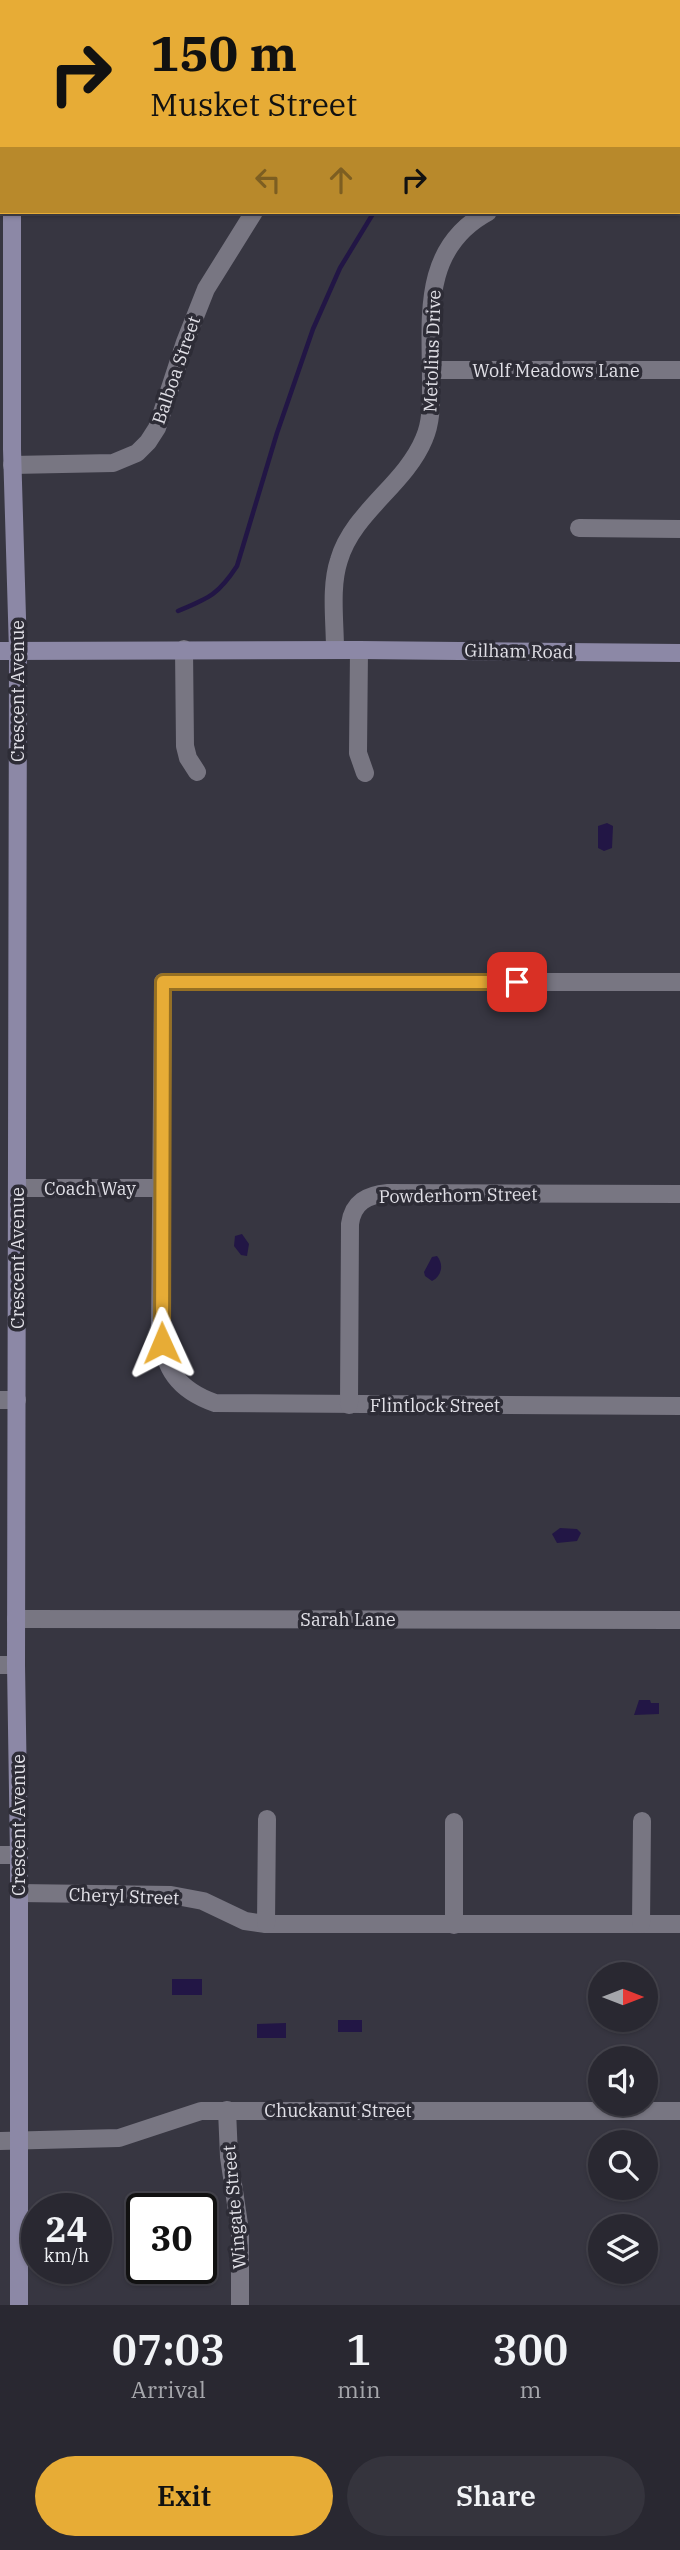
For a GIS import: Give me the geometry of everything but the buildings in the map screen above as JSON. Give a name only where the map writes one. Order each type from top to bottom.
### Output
[{"type":"street","name":"Crescent Avenue","points":[[12,214],[9,651],[17,1188],[8,1400],[16,1619],[8,1665],[19,1855],[19,2305]]},
{"type":"street","name":"Balboa Street","points":[[12,464],[113,463],[137,453],[148,442],[157,428],[185,342],[206,289],[253,214]]},
{"type":"street","name":"Metolius Drive","points":[[335,650],[335,577],[339,559],[354,529],[405,470],[424,438],[431,411],[432,303],[437,270],[444,255],[463,230],[485,214]]},
{"type":"street","name":"Wolf Meadows Lane","points":[[431,370],[680,370]]},
{"type":"street","points":[[579,528],[680,529]]},
{"type":"street","name":"Gilham Road","points":[[9,651],[184,649],[680,653]]},
{"type":"street","points":[[184,649],[185,746],[188,758],[197,772]]},
{"type":"street","points":[[359,650],[358,753],[365,773]]},
{"type":"street","points":[[162,1188],[163,982],[680,982]]},
{"type":"street","name":"Coach Way","points":[[17,1188],[162,1188]]},
{"type":"street","name":"Flintlock Street","points":[[162,1188],[163,1355],[175,1377],[192,1393],[215,1403],[680,1406]]},
{"type":"street","name":"Powderhorn Street","points":[[349,1405],[350,1224],[352,1213],[364,1191],[680,1194]]},
{"type":"street","name":"Sarah Lane","points":[[16,1619],[680,1620]]},
{"type":"street","points":[[266,1924],[267,1819]]},
{"type":"street","points":[[641,1924],[642,1821]]},
{"type":"street","points":[[454,1822],[454,1924]]},
{"type":"street","points":[[0,1855],[19,1855]]},
{"type":"street","name":"Cheryl Street","points":[[19,1894],[171,1895],[203,1901],[245,1921],[266,1924],[680,1924]]},
{"type":"street","name":"Chuckanut Street","points":[[0,2141],[119,2138],[192,2112],[227,2110],[680,2111]]},
{"type":"street","name":"Wingate Street","points":[[227,2110],[229,2157],[240,2231],[240,2305]]},
{"type":"shaded area","points":[[607,823],[613,826],[612,848],[604,851],[598,848],[598,826]]},
{"type":"shaded area","points":[[242,1234],[249,1244],[247,1256],[241,1255],[234,1246],[235,1236]]},
{"type":"shaded area","points":[[437,1256],[441,1270],[432,1281],[424,1272],[432,1257]]},
{"type":"shaded area","points":[[560,1528],[577,1529],[581,1533],[577,1541],[557,1543],[552,1534]]},
{"type":"shaded area","points":[[639,1700],[659,1703],[659,1714],[634,1715]]},
{"type":"shaded area","points":[[172,1979],[202,1979],[202,1995],[172,1995]]},
{"type":"shaded area","points":[[338,2020],[362,2020],[362,2032],[338,2032]]},
{"type":"shaded area","points":[[286,2023],[286,2038],[257,2038],[257,2024]]},
{"type":"waterway","points":[[178,611],[212,594],[237,566],[277,433],[313,329],[340,268],[373,214]]},
{"type":"route","points":[[162,1343],[163,982],[517,982]]}]
